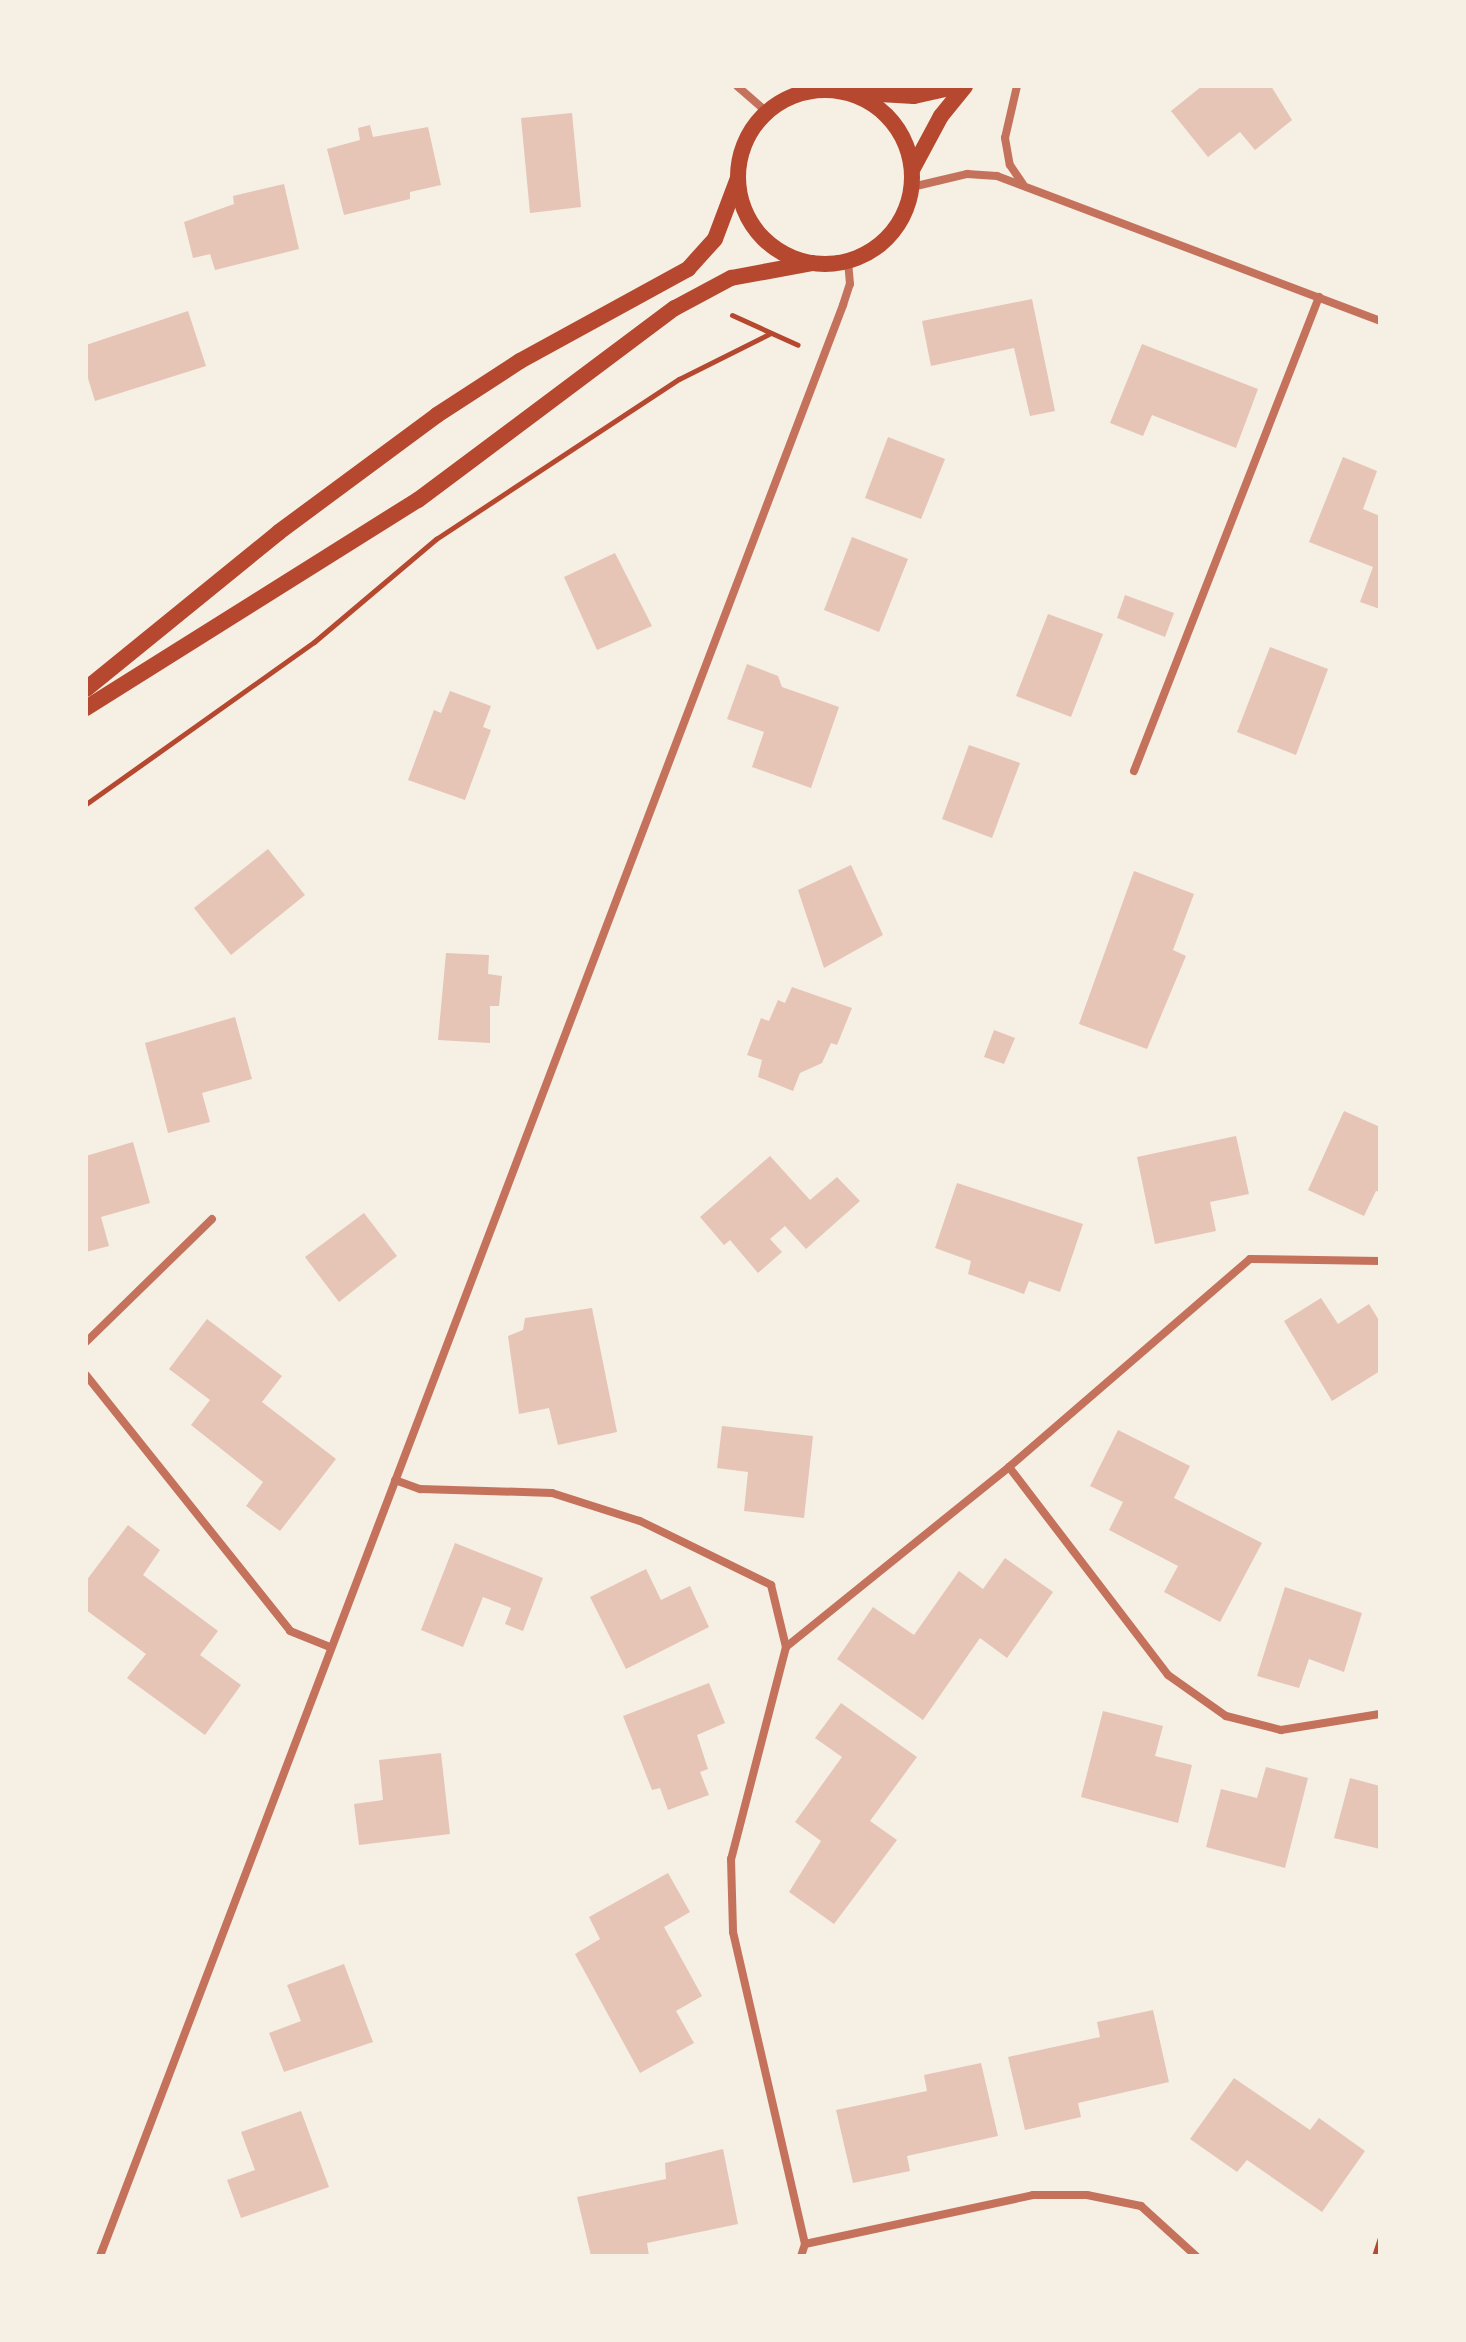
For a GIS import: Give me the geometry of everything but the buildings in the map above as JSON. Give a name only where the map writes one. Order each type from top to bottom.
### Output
[{"type":"main road","points":[[86,689],[279,532],[437,415],[520,361],[688,269],[720,230],[748,137],[767,112],[803,92],[833,90],[900,97],[959,86]]},
{"type":"main road","points":[[86,708],[418,500],[647,327],[718,284],[812,263],[848,261],[870,252],[895,229],[912,179],[941,116],[965,86]]},
{"type":"main road","points":[[833,90],[865,99],[883,111],[904,138],[912,179]]},
{"type":"main road","points":[[738,178],[745,210],[756,230],[781,252],[812,263]]},
{"type":"street","points":[[737,86],[767,112]]},
{"type":"street","points":[[1017,86],[1005,138],[1010,165],[1024,185]]},
{"type":"street","points":[[912,179],[982,173],[1024,185],[1380,321]]},
{"type":"street","points":[[100,2256],[824,354],[850,284],[848,261]]},
{"type":"street","points":[[1134,771],[1319,297]]},
{"type":"street","points":[[86,1342],[212,1219]]},
{"type":"street","points":[[786,1647],[1009,1467],[1250,1259],[1380,1261]]},
{"type":"street","points":[[86,1375],[290,1631],[330,1647]]},
{"type":"street","points":[[1009,1467],[1168,1675],[1226,1716],[1281,1730],[1380,1714]]},
{"type":"street","points":[[395,1480],[420,1489],[552,1493],[640,1521],[771,1585],[786,1647],[731,1859],[733,1932],[805,2244],[801,2256]]},
{"type":"street","points":[[805,2244],[1033,2195],[1087,2195],[1141,2206],[1196,2256]]},
{"type":"path","points":[[718,284],[735,320],[824,354]]},
{"type":"path","points":[[86,804],[314,642],[436,539],[679,379],[769,334]]},
{"type":"path","points":[[1374,2256],[1380,2237]]}]
